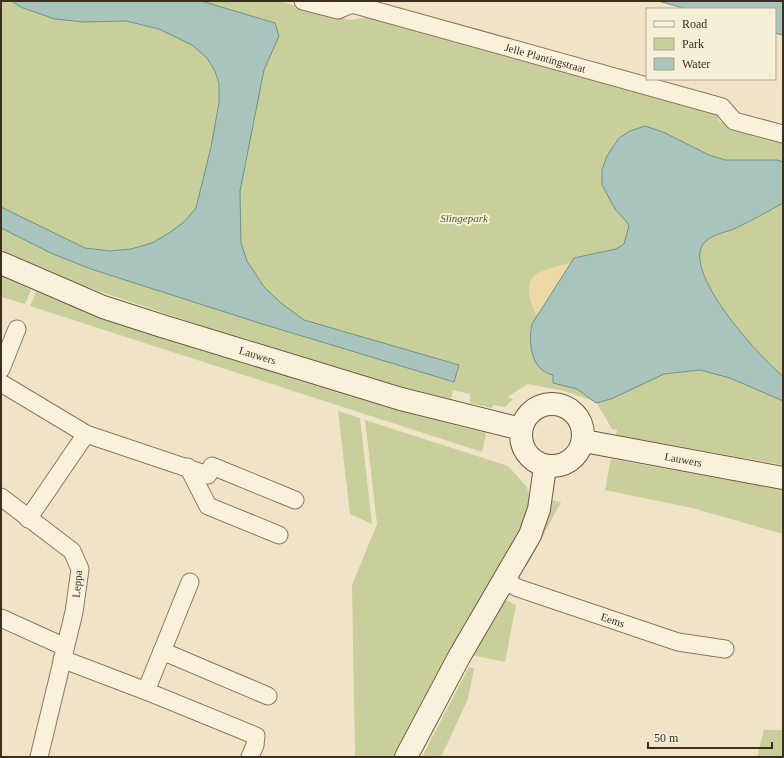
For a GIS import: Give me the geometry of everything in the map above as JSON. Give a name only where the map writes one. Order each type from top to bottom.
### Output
[{"type":"street","name":"Jelle Plantingstraat","points":[[303,1],[338,10],[352,4],[485,40],[722,107],[734,121],[783,134]]},
{"type":"street","name":"Lauwers","points":[[1,263],[103,306],[162,326],[401,399],[521,429]]},
{"type":"street","points":[[1,369],[17,329]]},
{"type":"street","points":[[1,383],[86,434],[188,467],[208,475],[212,466],[295,500]]},
{"type":"street","points":[[554,403],[565,406],[573,411],[580,419],[584,430],[584,441],[576,457],[571,461],[560,466],[545,467],[535,462],[527,454],[521,440],[521,429],[530,413],[545,404],[554,403]]},
{"type":"street","points":[[28,519],[86,434]]},
{"type":"street","name":"Lauwers","points":[[584,441],[783,478]]},
{"type":"street","points":[[188,467],[208,506],[279,535]]},
{"type":"street","points":[[406,757],[452,671],[530,535],[538,515],[545,467]]},
{"type":"street","name":"Leppa","points":[[1,497],[72,551],[80,569],[79,586],[39,757]]},
{"type":"street","name":"Eems","points":[[503,580],[518,588],[678,642],[725,650]]},
{"type":"street","points":[[146,691],[190,582]]},
{"type":"street","points":[[1,618],[63,653],[146,691],[256,736],[255,745],[250,757]]},
{"type":"street","points":[[162,651],[268,696]]},
{"type":"green space","name":"Slingepark","points":[[1,1],[278,1],[350,20],[369,17],[718,114],[719,121],[783,139],[783,465],[616,435],[617,430],[612,429],[596,402],[564,391],[528,384],[507,397],[513,399],[505,407],[493,405],[492,408],[470,403],[470,394],[453,390],[451,399],[365,377],[226,334],[53,277],[1,250]]},
{"type":"green space","points":[[1,276],[31,290],[25,304],[1,297]]},
{"type":"green space","points":[[36,292],[133,327],[294,379],[390,408],[486,433],[482,452],[30,306]]},
{"type":"green space","points":[[338,411],[360,418],[372,524],[350,514]]},
{"type":"green space","points":[[365,420],[508,466],[527,487],[529,496],[534,497],[529,517],[397,757],[355,756],[352,585],[377,524]]},
{"type":"green space","points":[[611,459],[783,490],[783,534],[692,508],[605,490]]},
{"type":"green space","points":[[549,499],[561,502],[527,566],[522,563]]},
{"type":"green space","points":[[501,598],[516,605],[505,662],[475,656],[469,653]]},
{"type":"green space","points":[[469,667],[474,668],[468,699],[441,757],[422,757]]},
{"type":"green space","points":[[764,730],[783,730],[783,757],[757,757]]},
{"type":"sand","points":[[572,262],[552,295],[536,315],[529,290],[530,282],[534,276],[540,272]]},
{"type":"water","points":[[11,1],[201,1],[275,23],[279,36],[264,70],[240,191],[241,243],[247,261],[264,287],[281,303],[304,320],[459,365],[454,382],[259,323],[91,269],[53,254],[1,228],[1,207],[85,248],[110,251],[131,249],[152,243],[184,222],[196,208],[211,147],[219,103],[219,84],[215,71],[207,58],[192,45],[159,29],[126,21],[84,22],[55,19],[23,8]]},
{"type":"water","points":[[658,1],[783,1],[783,35],[776,33],[776,8],[683,8]]},
{"type":"water","points":[[645,126],[663,132],[709,155],[725,160],[777,160],[783,162],[783,203],[734,229],[715,235],[706,241],[700,254],[702,271],[725,312],[758,352],[783,376],[783,401],[730,378],[700,370],[664,374],[611,399],[596,403],[577,389],[553,383],[553,375],[540,368],[536,362],[530,339],[532,324],[574,258],[616,249],[624,244],[629,226],[615,209],[602,185],[602,170],[607,156],[619,138],[630,131]]}]
